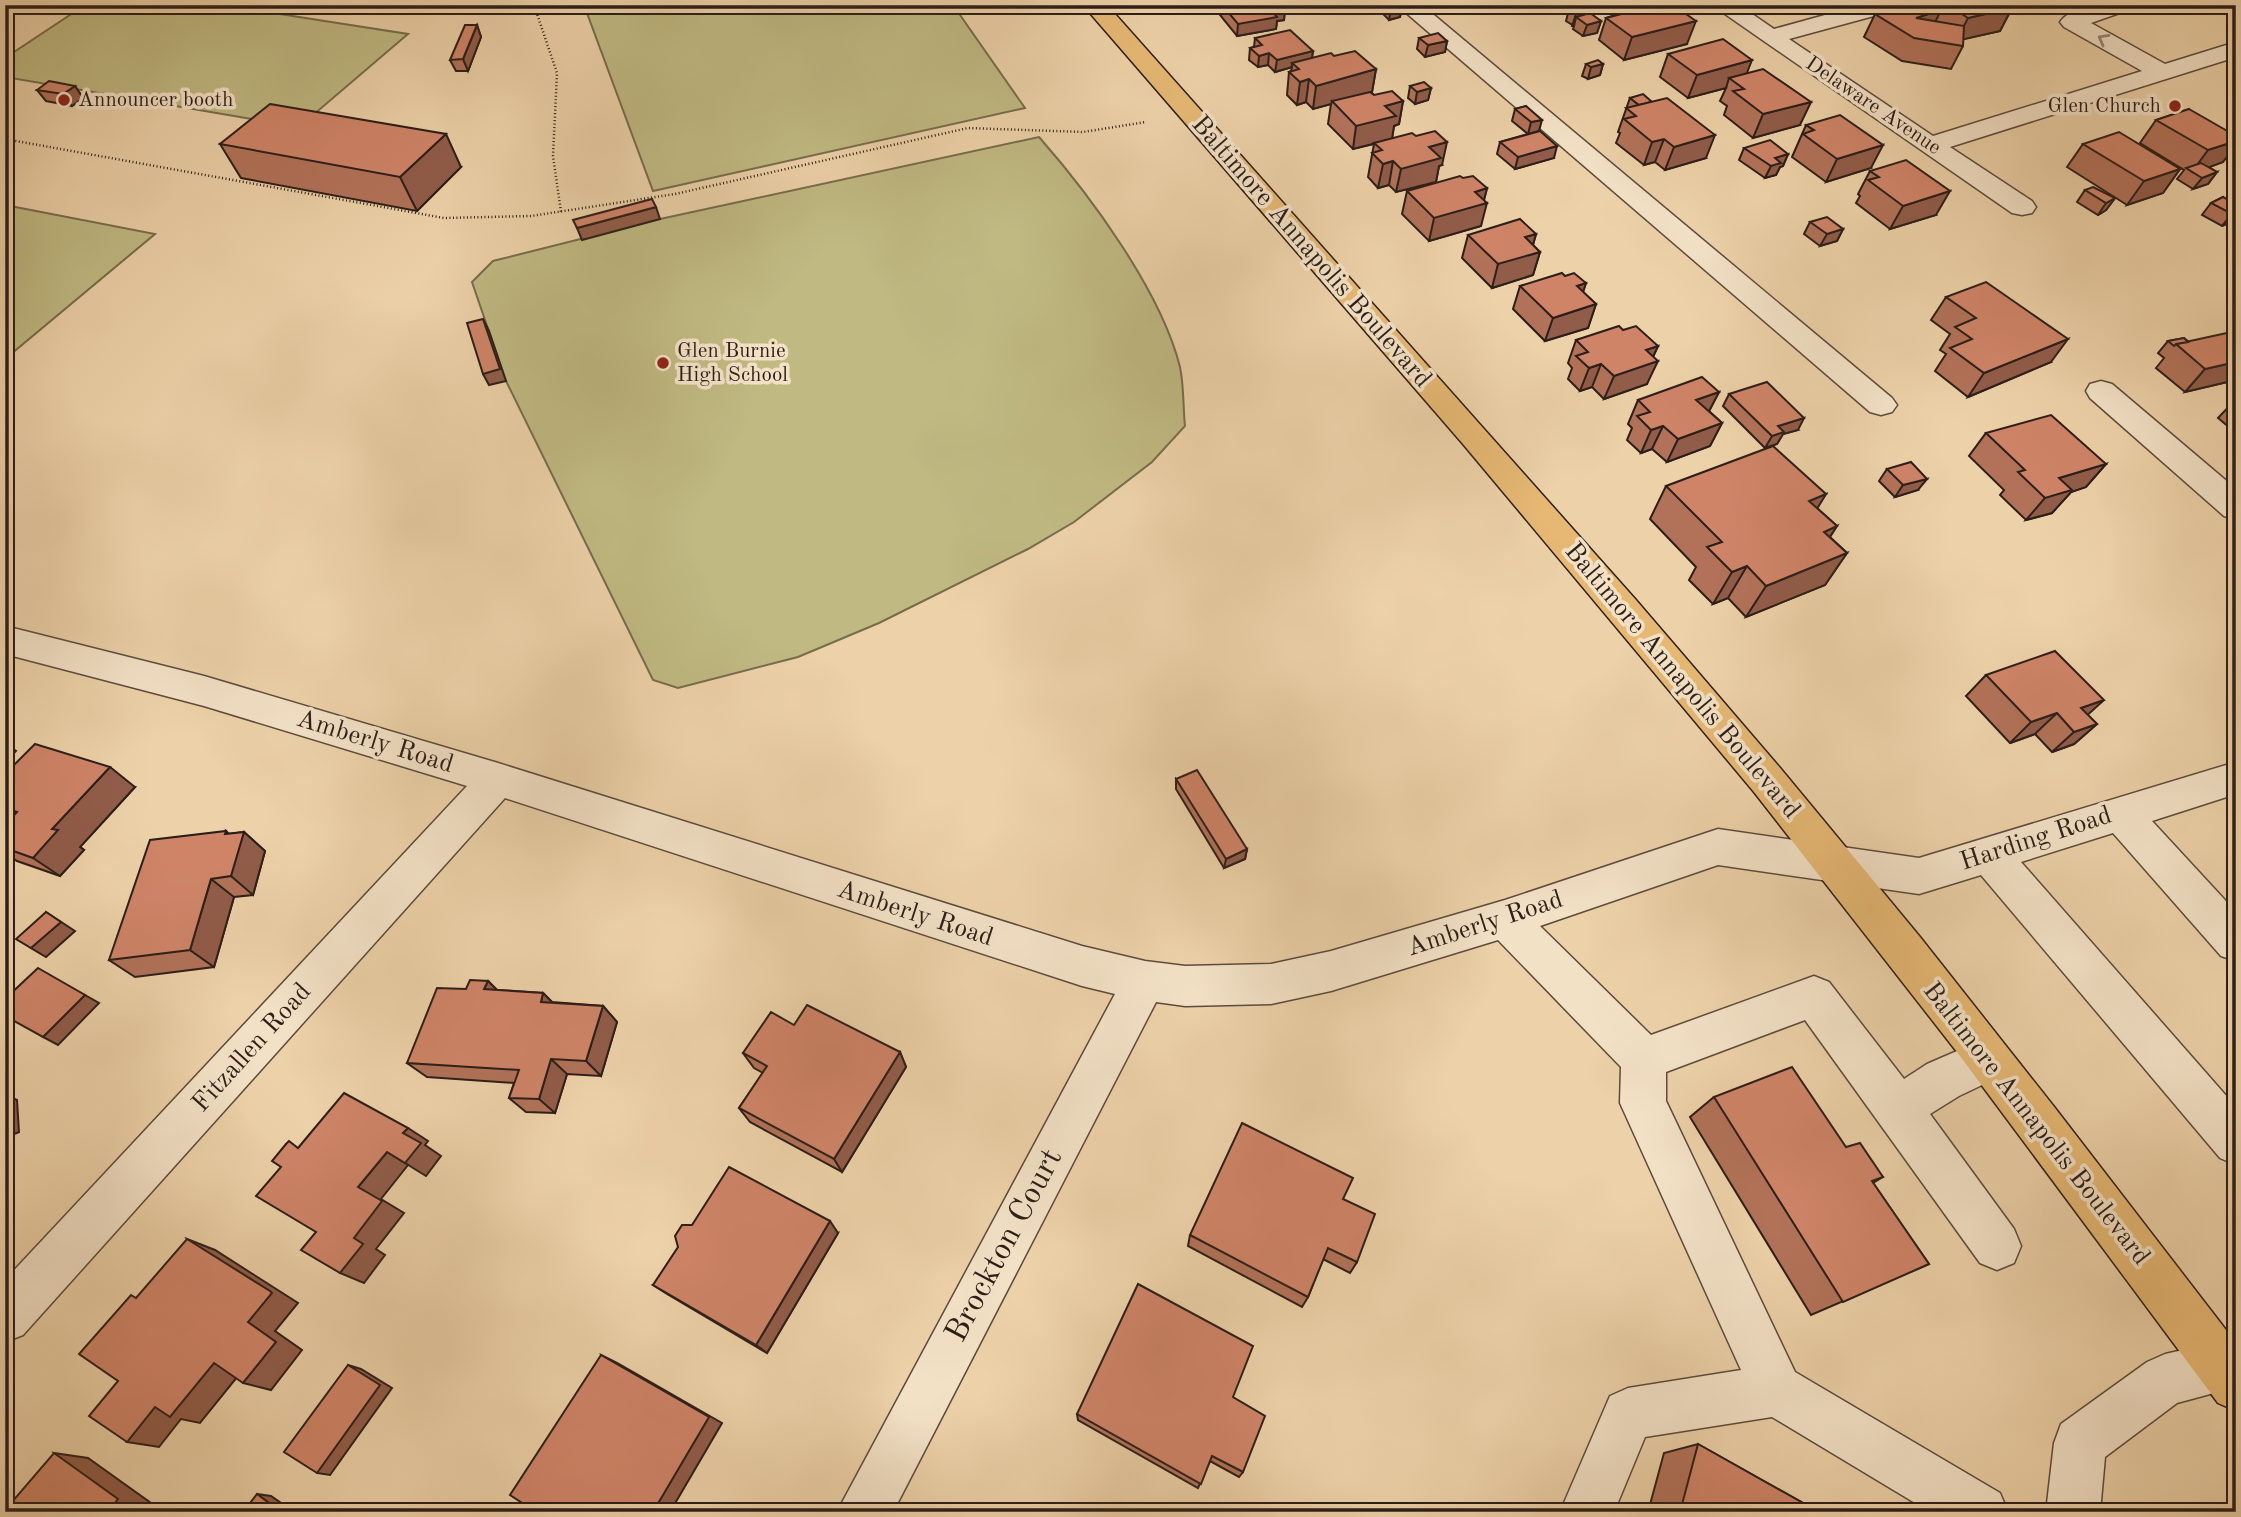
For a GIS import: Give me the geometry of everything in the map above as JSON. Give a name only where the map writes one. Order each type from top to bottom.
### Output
[{"type":"main road","name":"Baltimore Annapolis Boulevard","points":[[1094,5],[1571,547],[1701,701],[1834,864],[2229,1376]]},
{"type":"street","points":[[1408,5],[1881,405]]},
{"type":"street","name":"Delaware Avenue","points":[[1723,5],[2022,207]]},
{"type":"street","points":[[1770,37],[1888,5]]},
{"type":"street","points":[[2120,5],[2072,22],[2162,72]]},
{"type":"street","points":[[1930,145],[2236,49]]},
{"type":"street","points":[[2101,391],[2236,508]]},
{"type":"street","name":"Amberly Road","points":[[5,640],[204,691],[498,779],[1026,949],[1145,981],[1196,986],[1271,984],[1331,971],[1505,919],[1718,847],[1834,864]]},
{"type":"street","name":"Harding Road","points":[[1834,864],[1919,876],[2236,778]]},
{"type":"street","name":"Fitzallen Road","points":[[5,1317],[498,779]]},
{"type":"street","points":[[2120,813],[2236,942]]},
{"type":"street","points":[[1989,855],[2236,1142]]},
{"type":"street","points":[[1505,919],[1644,1059],[1643,1103],[1777,1390],[1981,1512]]},
{"type":"street","name":"Brockton Court","points":[[864,1512],[1145,981]]},
{"type":"street","points":[[1644,1059],[1814,996],[1997,1246]]},
{"type":"street","points":[[1898,1108],[1943,1080],[1987,1060]]},
{"type":"street","points":[[2073,1512],[2080,1443],[2165,1380],[2229,1376]]},
{"type":"street","points":[[1587,1512],[1628,1414],[1777,1390]]},
{"type":"path","points":[[534,5],[557,73],[552,156],[561,212]]},
{"type":"path","points":[[5,139],[444,218],[477,219],[561,212],[675,194],[968,128],[1083,132],[1151,121]]},
{"type":"shaded area","points":[[85,5],[222,5],[408,34],[299,127],[5,77],[5,58]]},
{"type":"shaded area","points":[[584,5],[953,5],[1025,108],[653,191]]},
{"type":"shaded area","points":[[1039,137],[1122,245],[1157,307],[1180,367],[1185,426],[1152,462],[1074,522],[1028,549],[879,623],[798,657],[678,688],[653,680],[506,381],[472,282],[493,261],[660,219]]},
{"type":"shaded area","points":[[5,205],[155,234],[5,359]]},
{"type":"building","points":[[1222,5],[1283,5],[1285,8],[1271,10],[1277,17],[1238,24]]},
{"type":"building","points":[[1642,5],[1625,9],[1624,12],[1618,7]]},
{"type":"building","points":[[1644,5],[1673,5],[1696,21],[1632,37],[1606,18],[1629,12],[1625,9],[1646,7]]},
{"type":"building","points":[[1905,5],[1933,5],[1941,10],[1916,18],[1964,26],[1963,46],[1914,38],[1875,14]]},
{"type":"building","points":[[1948,5],[2008,5],[2012,8],[1968,18]]},
{"type":"building","points":[[1583,6],[1590,11],[1576,14],[1569,9]]},
{"type":"building","points":[[1590,13],[1601,21],[1587,25],[1576,17]]},
{"type":"building","points":[[465,25],[477,25],[463,59],[450,60]]},
{"type":"building","points":[[1290,30],[1313,51],[1277,60],[1269,53],[1259,56],[1250,48],[1262,45],[1255,38]]},
{"type":"building","points":[[1438,33],[1447,41],[1428,45],[1419,38]]},
{"type":"building","points":[[1723,39],[1752,60],[1697,75],[1668,54]]},
{"type":"building","points":[[1355,51],[1376,69],[1316,86],[1309,79],[1300,82],[1289,72],[1299,69],[1292,63],[1331,53],[1334,56]]},
{"type":"building","points":[[1598,60],[1603,64],[1591,67],[1586,64]]},
{"type":"building","points":[[1763,69],[1811,102],[1763,114],[1733,91],[1744,89],[1729,78]]},
{"type":"building","points":[[49,81],[75,86],[63,94],[37,90]]},
{"type":"building","points":[[1424,82],[1431,88],[1417,92],[1410,86]]},
{"type":"building","points":[[1392,91],[1403,101],[1385,106],[1396,116],[1356,126],[1332,101],[1370,92],[1374,95]]},
{"type":"building","points":[[1643,94],[1652,102],[1639,105],[1630,98]]},
{"type":"building","points":[[1667,98],[1715,135],[1674,147],[1664,139],[1652,142],[1624,119],[1636,116],[1626,108]]},
{"type":"building","points":[[270,104],[446,134],[400,177],[220,144]]},
{"type":"building","points":[[1526,106],[1542,120],[1531,122],[1515,109]]},
{"type":"building","points":[[2189,109],[2236,136],[2236,141],[2208,150],[2156,120]]},
{"type":"building","points":[[1840,115],[1883,145],[1837,159],[1803,134],[1814,130],[1806,125]]},
{"type":"building","points":[[1435,131],[1447,142],[1429,147],[1441,158],[1401,169],[1393,161],[1383,164],[1372,153],[1382,150],[1374,143],[1412,133],[1416,136]]},
{"type":"building","points":[[1540,131],[1557,146],[1518,157],[1500,142]]},
{"type":"building","points":[[2119,132],[2180,169],[2144,181],[2083,144]]},
{"type":"building","points":[[1770,140],[1788,154],[1775,158],[1781,163],[1771,166],[1744,148]]},
{"type":"building","points":[[1906,160],[1950,191],[1903,206],[1868,180],[1879,177],[1870,171]]},
{"type":"building","points":[[2201,163],[2217,172],[2202,178],[2186,168]]},
{"type":"building","points":[[1460,176],[1473,176],[1487,188],[1475,192],[1487,203],[1434,218],[1407,191]]},
{"type":"building","points":[[2093,187],[2115,198],[2106,203],[2085,190]]},
{"type":"building","points":[[2223,197],[2236,204],[2236,212],[2232,214],[2211,203]]},
{"type":"building","points":[[652,199],[656,207],[577,228],[573,220]]},
{"type":"building","points":[[1827,217],[1843,229],[1827,234],[1810,222]]},
{"type":"building","points":[[1520,219],[1536,234],[1525,237],[1540,252],[1498,264],[1468,235]]},
{"type":"building","points":[[1562,273],[1565,276],[1574,273],[1586,283],[1577,286],[1596,304],[1553,318],[1520,286]]},
{"type":"building","points":[[1986,282],[2068,339],[1984,373],[1950,348],[1972,339],[1955,327],[1976,318],[1946,297]]},
{"type":"building","points":[[483,319],[500,369],[483,374],[467,323]]},
{"type":"building","points":[[1619,326],[1623,330],[1636,326],[1658,346],[1646,350],[1658,361],[1614,376],[1601,364],[1589,368],[1576,356],[1588,352],[1576,340]]},
{"type":"building","points":[[2236,331],[2236,362],[2205,369],[2176,344]]},
{"type":"building","points":[[2184,338],[2188,342],[2174,346],[2168,341]]},
{"type":"building","points":[[1702,377],[1719,392],[1696,400],[1722,423],[1678,439],[1663,426],[1651,430],[1637,416],[1650,412],[1638,400]]},
{"type":"building","points":[[1767,382],[1804,418],[1778,426],[1784,432],[1772,436],[1729,394]]},
{"type":"building","points":[[2051,415],[2106,464],[2059,478],[2072,490],[2045,498],[2018,472],[2025,470],[1986,433]]},
{"type":"building","points":[[1773,446],[1826,494],[1809,501],[1837,526],[1824,532],[1847,553],[1766,586],[1747,566],[1732,572],[1707,547],[1722,542],[1666,486]]},
{"type":"building","points":[[1911,462],[1927,479],[1903,485],[1887,469]]},
{"type":"building","points":[[2055,651],[2104,700],[2081,708],[2097,724],[2074,732],[2057,713],[2031,722],[1986,675]]},
{"type":"building","points":[[35,744],[110,767],[52,829],[58,830],[33,858],[5,848],[5,825],[17,812],[5,808],[5,774]]},
{"type":"building","points":[[1197,770],[1247,849],[1226,859],[1176,779]]},
{"type":"building","points":[[226,831],[225,834],[244,832],[231,876],[211,879],[190,950],[109,960],[150,840]]},
{"type":"building","points":[[46,912],[61,922],[31,948],[16,939]]},
{"type":"building","points":[[38,968],[85,995],[43,1037],[5,1016],[5,999]]},
{"type":"building","points":[[470,980],[488,981],[484,989],[543,993],[541,1002],[603,1006],[586,1061],[551,1059],[539,1099],[509,1098],[519,1070],[407,1063],[437,988],[466,989]]},
{"type":"building","points":[[807,1005],[900,1052],[834,1159],[739,1108],[767,1066],[743,1053],[771,1012],[794,1025]]},
{"type":"building","points":[[1792,1067],[1846,1147],[1860,1143],[1883,1177],[1872,1181],[1929,1264],[1843,1302],[1714,1097]]},
{"type":"building","points":[[344,1093],[408,1128],[403,1133],[421,1143],[405,1163],[387,1152],[358,1187],[382,1201],[354,1238],[363,1244],[340,1273],[301,1250],[316,1232],[256,1196],[281,1167],[272,1161],[286,1144],[289,1141],[298,1148]]},
{"type":"building","points":[[1242,1123],[1353,1178],[1343,1199],[1375,1214],[1357,1262],[1328,1248],[1308,1297],[1190,1235]]},
{"type":"building","points":[[729,1167],[830,1221],[756,1345],[653,1285],[678,1247],[675,1236],[682,1225],[692,1225]]},
{"type":"building","points":[[187,1239],[272,1293],[248,1322],[276,1342],[243,1383],[214,1363],[170,1417],[155,1407],[127,1442],[89,1416],[118,1381],[79,1354],[131,1295],[136,1298]]},
{"type":"building","points":[[1138,1284],[1253,1346],[1233,1397],[1265,1416],[1243,1472],[1212,1456],[1201,1484],[1077,1414]]},
{"type":"building","points":[[601,1355],[709,1417],[653,1512],[536,1512],[510,1495]]},
{"type":"building","points":[[348,1365],[380,1385],[317,1473],[284,1452]]},
{"type":"building","points":[[1698,1444],[1819,1512],[1680,1512]]},
{"type":"building","points":[[54,1453],[118,1499],[108,1512],[5,1512]]},
{"type":"building","points":[[257,1494],[281,1512],[243,1512]]},
{"type":"place","name":"Announcer booth","points":[[64,100]]},
{"type":"place","name":"Glen Church","points":[[2175,106]]},
{"type":"place","name":"Glen Burnie High School","points":[[663,363]]}]
